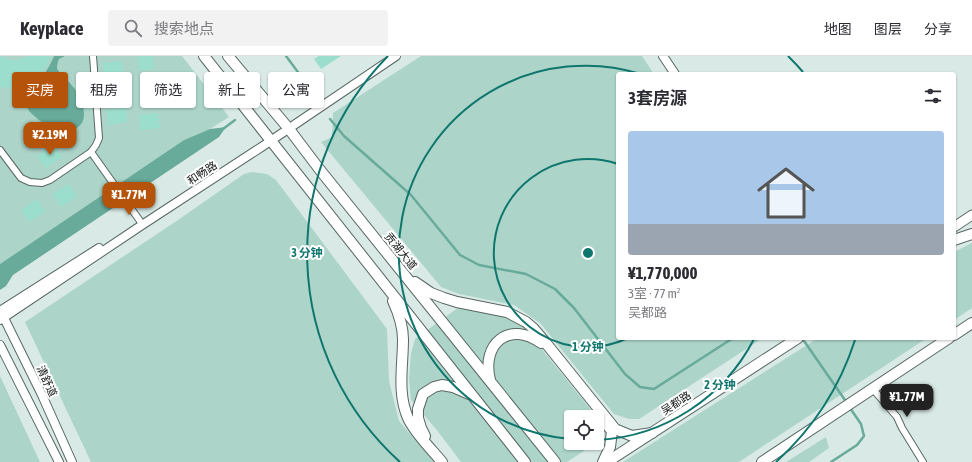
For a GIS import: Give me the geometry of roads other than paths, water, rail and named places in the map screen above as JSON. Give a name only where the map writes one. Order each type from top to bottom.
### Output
[{"type":"main road","points":[[204,56],[525,462]]},
{"type":"main road","name":"贡湖大道","points":[[228,56],[287,127],[555,462]]},
{"type":"main road","points":[[956,226],[972,215]]},
{"type":"main road","points":[[956,239],[972,234]]},
{"type":"main road","points":[[405,275],[431,293],[457,302],[508,312],[526,322],[545,342],[615,429],[632,436],[652,433]]},
{"type":"main road","points":[[387,288],[399,318],[403,337],[401,388],[405,410],[414,429],[442,462]]},
{"type":"main road","points":[[956,334],[972,323]]},
{"type":"main road","points":[[490,382],[487,363],[493,346],[499,340],[514,333],[523,333],[542,343],[612,431],[610,447],[603,462]]},
{"type":"main road","name":"吴都路","points":[[607,462],[795,340]]},
{"type":"main road","points":[[762,462],[946,340]]},
{"type":"main road","points":[[446,462],[426,438],[421,428],[418,418],[418,409],[423,394],[434,387],[442,385],[458,389],[472,396]]},
{"type":"street","points":[[0,150],[20,178],[30,182],[42,183],[50,180],[91,152],[99,138],[93,56]]},
{"type":"street","name":"和畅路","points":[[287,127],[388,56]]},
{"type":"street","name":"和畅路","points":[[1,314],[140,221],[396,56]]},
{"type":"street","points":[[656,56],[667,72]]},
{"type":"street","points":[[663,56],[674,72]]},
{"type":"street","name":"和畅路","points":[[1,314],[142,225],[270,138]]},
{"type":"street","points":[[91,152],[140,221]]},
{"type":"street","name":"清舒道","points":[[1,314],[42,395],[72,462]]},
{"type":"street","points":[[0,345],[59,462]]},
{"type":"street","points":[[872,388],[897,417],[923,462]]},
{"type":"waterway","points":[[286,56],[298,72]]},
{"type":"waterway","points":[[330,119],[344,136],[411,195],[460,255],[479,265],[526,274],[555,289],[574,308],[625,374],[640,387],[654,389],[730,340]]},
{"type":"waterway","points":[[223,129],[235,120]]},
{"type":"waterway","points":[[803,340],[847,403]]},
{"type":"waterway","points":[[831,462],[857,445],[864,436],[861,424],[850,408]]}]
